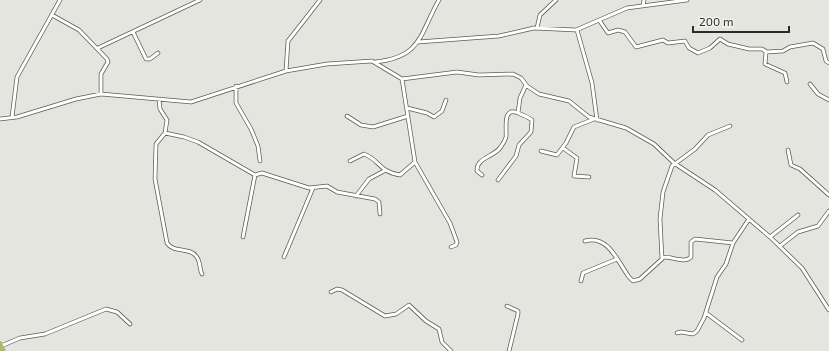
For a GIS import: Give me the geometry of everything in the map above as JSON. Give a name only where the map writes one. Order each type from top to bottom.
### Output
[{"type":"street","points":[[12,117],[17,77],[60,0]]},
{"type":"street","points":[[98,48],[200,0]]},
{"type":"street","points":[[286,71],[288,41],[320,0]]},
{"type":"street","points":[[0,119],[12,117],[76,98],[101,94],[190,102],[286,71],[326,64],[374,62],[395,59],[418,42],[439,0]]},
{"type":"street","points":[[537,28],[540,15],[556,0]]},
{"type":"street","points":[[643,6],[644,0]]},
{"type":"street","points":[[418,42],[499,36],[537,28],[577,30],[625,9],[687,0]]},
{"type":"street","points":[[52,15],[79,30],[98,48],[108,61],[101,74],[101,94]]},
{"type":"street","points":[[599,20],[608,33],[618,30],[625,32],[636,47],[663,40],[668,43],[685,41],[689,48],[698,52],[710,48],[720,39],[728,44],[749,49],[762,49],[766,52],[780,52],[790,46],[816,44],[823,49],[826,61],[829,63]]},
{"type":"street","points":[[577,30],[592,83],[596,119]]},
{"type":"street","points":[[133,32],[146,59],[150,59],[158,53]]},
{"type":"street","points":[[766,52],[765,64],[785,73],[787,82]]},
{"type":"street","points":[[374,62],[402,79],[428,77],[453,72],[479,75],[503,73],[517,76],[543,96],[569,101],[589,117],[628,128],[654,144],[674,163],[715,190],[749,220],[772,235],[780,246],[802,268],[829,310]]},
{"type":"street","points":[[402,79],[415,162],[450,223],[457,242],[456,245],[450,247]]},
{"type":"street","points":[[518,113],[520,98],[526,84]]},
{"type":"street","points":[[810,84],[818,94],[829,100]]},
{"type":"street","points":[[236,86],[236,102],[251,129],[258,146],[260,160]]},
{"type":"street","points":[[159,100],[160,110],[167,118],[165,133],[156,141],[154,160],[157,195],[167,244],[171,247],[194,254],[200,263],[202,274]]},
{"type":"street","points":[[407,108],[427,113],[434,117],[442,111],[446,100]]},
{"type":"street","points":[[482,176],[477,171],[477,166],[484,158],[493,154],[500,148],[506,138],[507,116],[513,111],[532,120],[531,132],[518,145],[516,156],[498,180]]},
{"type":"street","points":[[347,116],[361,124],[373,127],[408,116]]},
{"type":"street","points":[[541,151],[557,155],[563,148],[574,127],[596,119]]},
{"type":"street","points":[[585,241],[598,240],[608,247],[629,277],[635,281],[640,280],[660,261],[662,257],[659,224],[663,196],[670,171],[674,163],[695,149],[708,135],[730,126]]},
{"type":"street","points":[[165,133],[198,142],[255,175],[264,173],[313,188],[327,186],[337,192],[378,200],[380,205],[380,214]]},
{"type":"street","points":[[563,148],[577,158],[574,176],[589,177]]},
{"type":"street","points":[[788,150],[792,165],[800,169],[829,195]]},
{"type":"street","points":[[350,161],[364,154],[370,156],[384,171],[401,175],[415,162]]},
{"type":"street","points":[[356,196],[370,179],[384,171]]},
{"type":"street","points":[[243,237],[255,175]]},
{"type":"street","points":[[284,258],[313,188]]},
{"type":"street","points":[[780,246],[798,232],[818,226],[829,211]]},
{"type":"street","points":[[772,235],[798,215]]},
{"type":"street","points":[[677,333],[695,333],[706,313],[716,277],[726,264],[733,243],[749,220]]},
{"type":"street","points":[[662,257],[684,260],[689,259],[691,257],[692,242],[695,239],[733,243]]},
{"type":"street","points":[[581,281],[583,273],[617,259]]},
{"type":"street","points":[[331,292],[337,289],[342,290],[385,316],[398,313],[409,305],[426,321],[439,329],[442,342],[451,351]]},
{"type":"street","points":[[507,306],[518,311],[509,351]]},
{"type":"street","points":[[2,347],[19,339],[45,334],[106,309],[117,312],[130,324]]},
{"type":"street","points":[[706,313],[742,340]]}]
